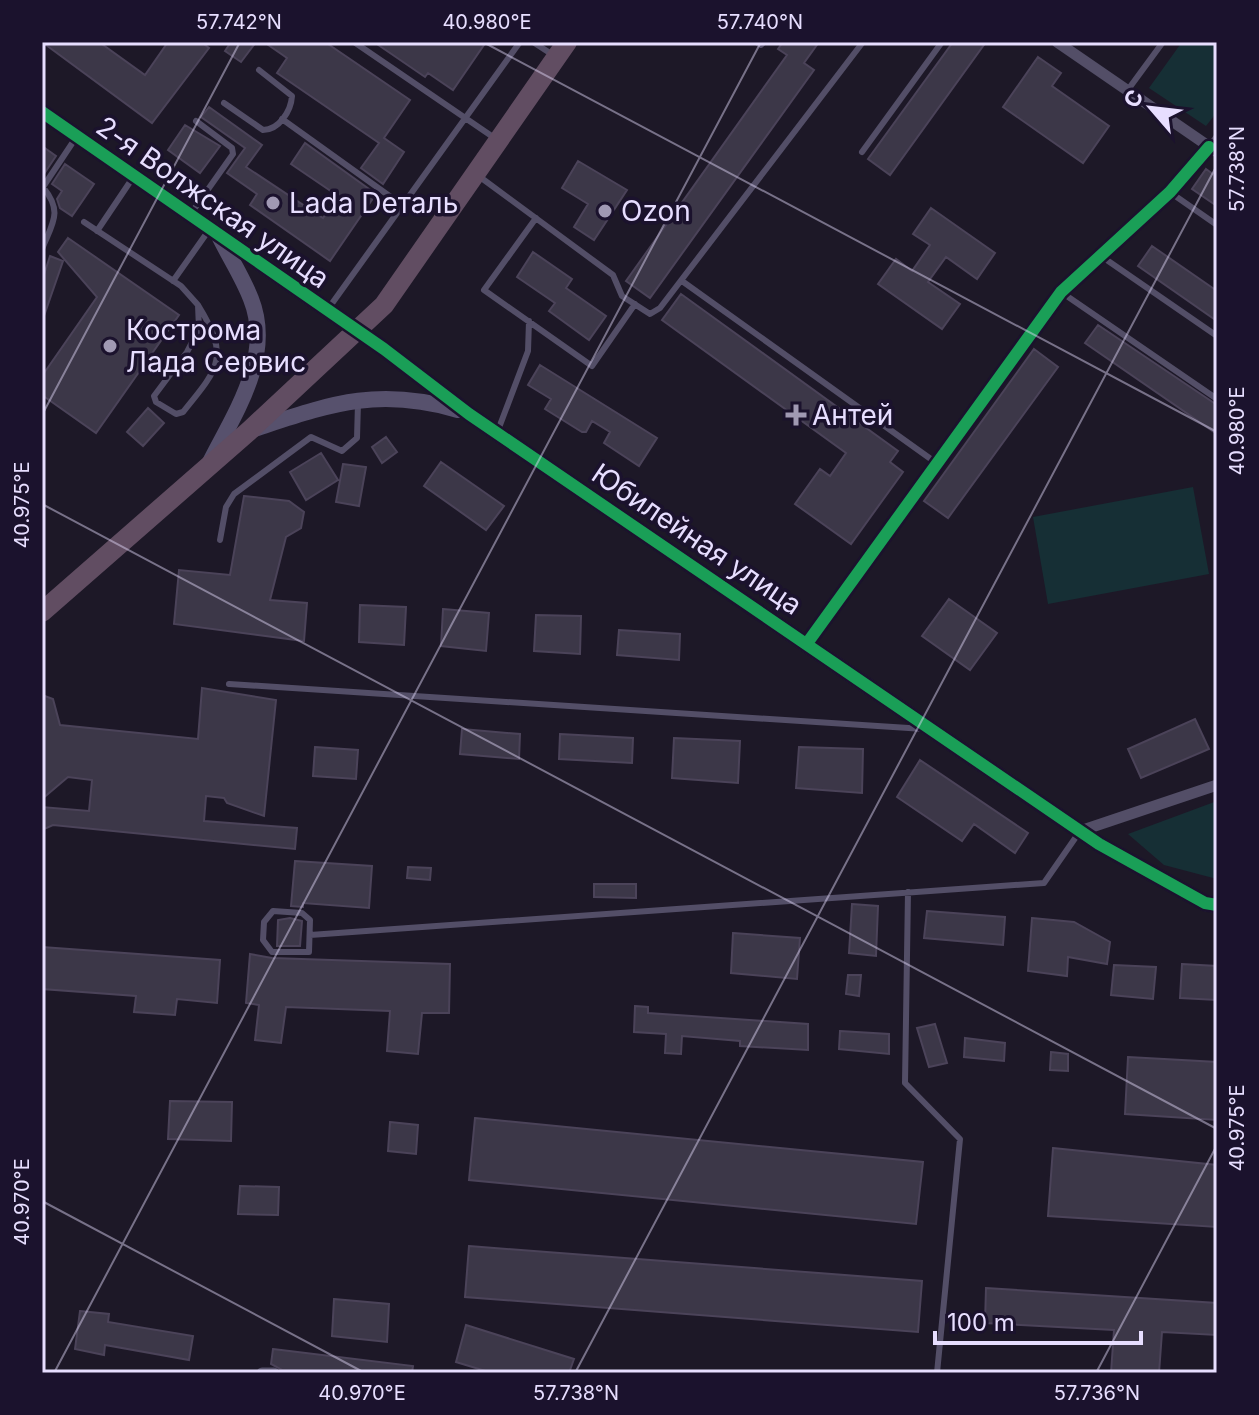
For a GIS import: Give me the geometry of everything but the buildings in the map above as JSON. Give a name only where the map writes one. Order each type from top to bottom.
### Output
[{"type":"highway","points":[[42,612],[249,431],[384,305],[562,50]]},
{"type":"street","points":[[808,642],[935,462],[1061,292],[1213,149],[1057,42]]},
{"type":"street","name":"2-я Волжская улица","points":[[42,112],[357,331]]},
{"type":"street","points":[[208,465],[252,378],[256,354],[252,302],[214,233]]},
{"type":"street","name":"Юбилейная улица","points":[[357,331],[469,414],[808,642],[1080,831],[1205,903],[1217,905]]},
{"type":"street","points":[[249,431],[340,402],[359,400],[394,398],[429,402],[469,414]]},
{"type":"street","points":[[1080,831],[1217,785]]},
{"type":"street","points":[[262,1373],[274,1373]]},
{"type":"lane","points":[[354,42],[500,142]]},
{"type":"lane","points":[[327,310],[520,42]]},
{"type":"lane","points":[[533,42],[562,50]]},
{"type":"lane","points":[[756,42],[761,45],[764,42]]},
{"type":"lane","points":[[477,175],[613,275],[622,296],[650,314],[660,308],[682,281],[863,42]]},
{"type":"lane","points":[[862,152],[942,42]]},
{"type":"lane","points":[[1127,91],[1163,42]]},
{"type":"lane","points":[[224,103],[263,130],[271,130],[292,105],[292,96],[259,70]]},
{"type":"lane","points":[[282,119],[402,205]]},
{"type":"lane","points":[[189,215],[233,154],[232,148],[196,121]]},
{"type":"lane","points":[[42,249],[57,212],[54,200],[43,187],[77,136]]},
{"type":"lane","points":[[1213,149],[1217,136]]},
{"type":"lane","points":[[97,231],[134,176]]},
{"type":"lane","points":[[1170,192],[1217,225]]},
{"type":"lane","points":[[536,218],[484,290],[592,366],[635,304]]},
{"type":"lane","points":[[84,222],[173,281],[198,305],[215,334],[218,360],[210,379],[183,412],[176,414],[156,402],[154,396],[187,352],[199,329],[198,305]]},
{"type":"lane","points":[[173,281],[214,233]]},
{"type":"lane","points":[[1101,256],[1217,336]]},
{"type":"lane","points":[[682,281],[935,462]]},
{"type":"lane","points":[[1061,292],[1217,399]]},
{"type":"lane","points":[[497,433],[528,351],[529,321]]},
{"type":"lane","points":[[220,540],[226,507],[234,494],[311,437],[342,451],[357,438],[359,400]]},
{"type":"lane","points":[[229,684],[935,730]]},
{"type":"lane","points":[[310,935],[1044,883],[1080,831]]},
{"type":"lane","points":[[908,892],[905,1083],[960,1139],[937,1373]]},
{"type":"lane","points":[[273,911],[302,913],[310,920],[310,935],[309,952],[272,952],[263,940],[264,922],[273,911]]},
{"type":"green space","points":[[1182,42],[1217,42],[1217,112],[1206,126],[1149,88]]},
{"type":"green space","points":[[1193,487],[1209,574],[1048,604],[1033,517]]},
{"type":"green space","points":[[1217,801],[1217,879],[1164,865],[1128,834]]},
{"type":"cycle path","points":[[42,112],[384,349],[469,414],[1099,844],[1205,903],[1217,905]]},
{"type":"cycle path","points":[[808,642],[1061,292],[1170,192],[1209,147]]},
{"type":"place","name":"Lada Dеталь","points":[[273,203]]},
{"type":"place","name":"Ozon","points":[[605,211]]},
{"type":"place","name":"Кострома Лада Сервис","points":[[110,346]]},
{"type":"place","name":"Антей","points":[[796,415]]}]
